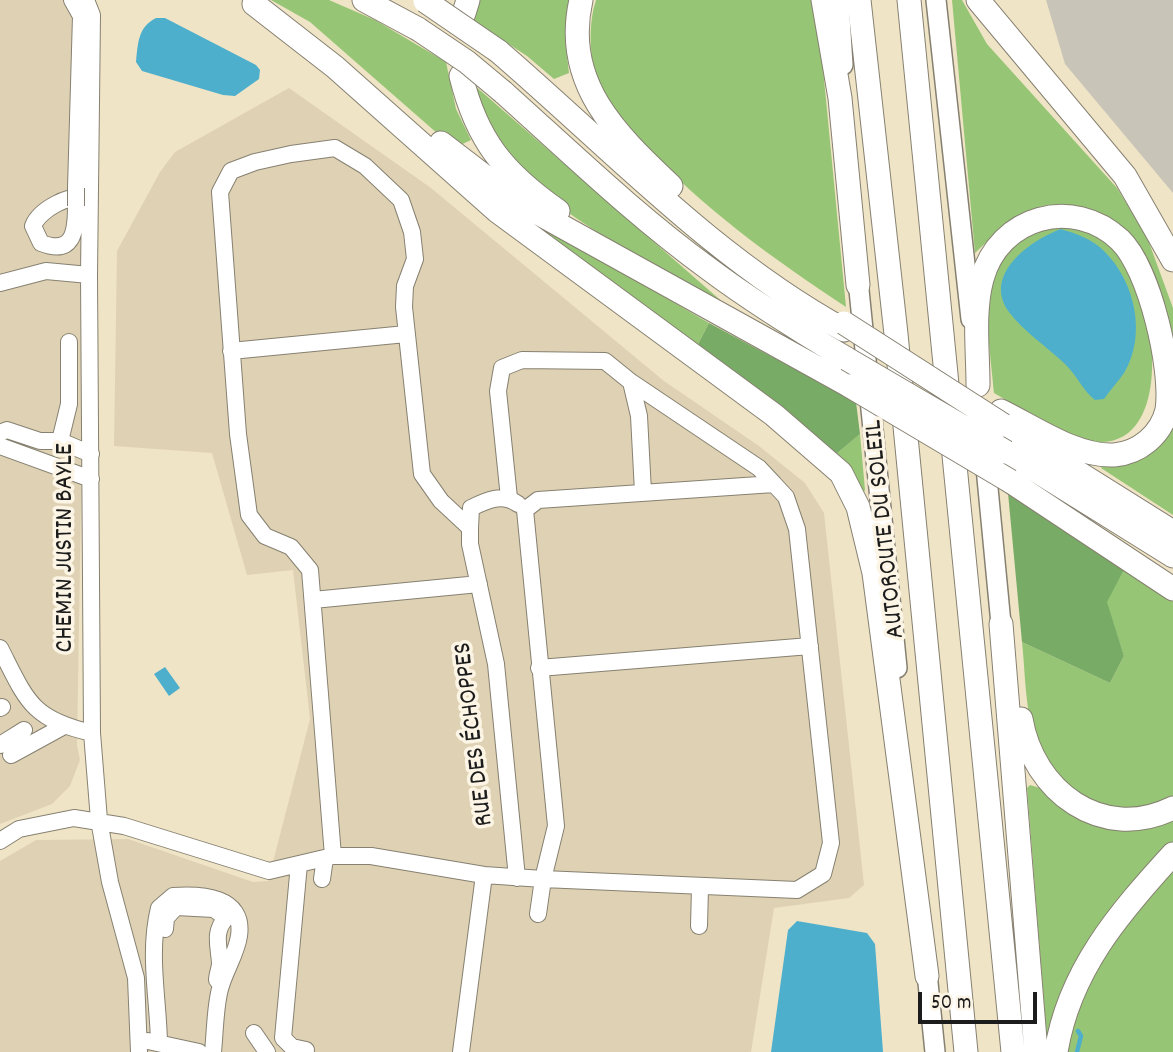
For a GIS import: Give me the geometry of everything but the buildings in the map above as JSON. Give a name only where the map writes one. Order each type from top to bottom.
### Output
[{"type":"highway","points":[[364,0],[418,29],[467,62],[655,227],[707,268],[790,325],[1006,452],[1173,556]]},
{"type":"highway","points":[[424,0],[498,51],[694,226],[754,272],[929,380],[1002,418],[1101,455],[1132,451],[1149,441],[1162,424],[1168,395],[1165,355],[1153,303],[1138,267],[1122,242],[1103,228],[1068,215],[1033,220],[1012,233],[991,258],[982,278],[978,318],[978,385]]},
{"type":"highway","points":[[581,0],[576,32],[578,57],[590,91],[610,124],[677,192],[844,326]]},
{"type":"highway","points":[[823,0],[840,98],[858,285]]},
{"type":"highway","name":"AUTOROUTE DU SOLEIL","points":[[859,0],[896,334],[966,1052]]},
{"type":"highway","points":[[909,0],[1013,1052]]},
{"type":"highway","points":[[978,0],[1125,176],[1173,260]]},
{"type":"highway","points":[[250,2],[323,45],[463,162],[518,202],[850,386],[1010,481],[1173,572]]},
{"type":"highway","points":[[250,2],[335,67],[497,211],[785,424],[841,473],[858,507],[874,573],[927,976]]},
{"type":"highway","points":[[461,76],[481,136],[496,158],[527,187],[579,226],[741,326]]},
{"type":"highway","points":[[1002,418],[1173,532]]},
{"type":"highway","points":[[1010,481],[1173,589]]},
{"type":"highway","points":[[1002,624],[1014,661],[1026,743],[1037,768],[1054,789],[1094,813],[1116,818],[1136,819],[1173,808]]},
{"type":"highway","points":[[1002,624],[1036,1052]]},
{"type":"highway","points":[[1056,1052],[1068,1003],[1094,949],[1115,918],[1173,854]]},
{"type":"main road","points":[[839,0],[858,285],[935,1052]]},
{"type":"main road","points":[[936,0],[1002,624]]},
{"type":"street","points":[[72,0],[81,16],[76,188],[83,203]]},
{"type":"street","points":[[83,203],[92,15],[86,0]]},
{"type":"street","points":[[321,879],[329,857],[310,570],[291,547],[265,536],[249,515],[231,351],[220,192],[231,171],[255,162],[335,148],[365,166],[401,200],[412,232],[415,259],[405,286],[406,334],[422,474],[441,501],[470,528]]},
{"type":"street","name":"CHEMIN JUSTIN BAYLE","points":[[83,203],[89,275],[92,733],[99,820],[110,882],[136,978],[139,1039]]},
{"type":"street","points":[[0,283],[46,271],[89,275]]},
{"type":"street","points":[[231,351],[406,334]]},
{"type":"street","points":[[60,441],[68,404],[69,341]]},
{"type":"street","points":[[0,841],[19,829],[74,818],[99,820],[269,871],[329,857],[371,856],[517,878],[700,888],[797,890],[824,874],[831,844],[797,529],[786,497],[759,468],[631,382],[605,361],[522,360],[502,369],[498,391],[509,498]]},
{"type":"street","points":[[631,382],[639,416],[643,492]]},
{"type":"street","points":[[0,433],[7,430],[40,441],[60,441],[91,454]]},
{"type":"street","points":[[0,446],[92,479]]},
{"type":"street","points":[[526,510],[538,500],[774,484]]},
{"type":"street","points":[[470,528],[471,508],[488,500],[509,498],[526,510]]},
{"type":"street","points":[[526,510],[556,826],[543,879],[538,914]]},
{"type":"street","name":"RUE DES ÉCHOPPES","points":[[470,528],[470,544],[496,664],[517,878]]},
{"type":"street","points":[[313,600],[479,584]]},
{"type":"street","points":[[539,668],[810,646]]},
{"type":"street","points":[[0,648],[23,694],[41,715],[64,726],[92,733]]},
{"type":"street","points":[[6,750],[64,726]]},
{"type":"street","points":[[6,750],[24,730]]},
{"type":"street","points":[[299,864],[283,1038],[292,1047],[306,1050]]},
{"type":"street","points":[[461,1052],[484,874]]},
{"type":"street","points":[[699,926],[700,888]]},
{"type":"street","points":[[158,994],[153,973],[154,946],[156,919],[164,901],[182,895],[222,900],[236,915],[239,937],[219,993],[213,1052]]},
{"type":"street","points":[[159,1042],[158,994],[166,918],[170,910],[176,907],[204,907],[214,909],[226,918],[217,938],[220,965],[216,983],[219,993]]},
{"type":"street","points":[[132,963],[149,955],[154,946]]},
{"type":"street","points":[[159,1012],[139,1039],[199,1052]]},
{"type":"street","points":[[254,1033],[267,1052]]},
{"type":"shaded area","points":[[0,0],[91,0],[95,261],[80,261],[82,442],[77,745],[80,760],[70,786],[52,804],[0,824]]},
{"type":"shaded area","points":[[1046,0],[1173,0],[1173,193],[1065,64]]},
{"type":"shaded area","points":[[289,88],[431,188],[664,381],[759,446],[805,483],[824,513],[864,885],[849,898],[774,908],[751,1052],[0,1052],[0,861],[36,840],[128,839],[253,882],[268,881],[310,719],[293,570],[247,575],[212,453],[114,446],[117,251],[160,172],[175,152]]},
{"type":"green space","points":[[271,0],[329,0],[375,20],[446,62],[456,109],[471,140],[454,148],[310,22]]},
{"type":"green space","points":[[479,0],[570,0],[565,39],[569,73],[554,79],[527,56],[472,20]]},
{"type":"green space","points":[[596,0],[811,0],[821,48],[846,307],[791,270],[714,211],[666,167],[613,108],[599,84],[593,64],[591,31]]},
{"type":"green space","points":[[952,0],[962,0],[987,44],[1117,188],[1147,237],[1173,308],[1173,370],[1163,315],[1098,214],[1071,205],[1042,206],[1011,219],[975,253]]},
{"type":"green space","points":[[474,85],[726,305],[607,238],[576,218],[523,176],[494,138]]},
{"type":"green space","points":[[491,192],[541,225],[709,323],[696,348]]},
{"type":"green space","points":[[1072,222],[1102,239],[1121,256],[1138,288],[1147,318],[1152,351],[1151,384],[1144,412],[1129,432],[1106,442],[1064,433],[994,393],[988,307],[997,267],[1008,249],[1029,231]]},
{"type":"green space","points":[[709,323],[856,402],[860,434],[835,455],[696,348]]},
{"type":"green space","points":[[1173,403],[1173,515],[1101,468],[1104,464],[1132,462]]},
{"type":"green space","points":[[860,434],[865,490],[863,494],[835,455]]},
{"type":"green space","points":[[1008,493],[1125,568],[1107,602],[1124,656],[1110,683],[1022,642]]},
{"type":"green space","points":[[1125,568],[1173,598],[1173,800],[1154,807],[1123,810],[1087,800],[1072,790],[1047,763],[1032,728],[1022,642],[1110,683],[1124,656],[1106,602]]},
{"type":"green space","points":[[1030,785],[1043,789],[1059,804],[1173,818],[1173,845],[1126,895],[1048,1052],[1027,788]]},
{"type":"green space","points":[[1173,868],[1173,1052],[1066,1052],[1079,1004],[1099,957]]},
{"type":"water","points":[[156,18],[165,18],[256,65],[260,70],[259,79],[235,96],[223,95],[142,71],[136,62],[140,36],[146,26]]},
{"type":"water","points":[[1061,229],[1089,240],[1104,251],[1115,263],[1130,293],[1136,326],[1135,342],[1124,373],[1104,399],[1095,400],[1090,396],[1064,363],[1015,319],[1002,298],[1006,272],[1014,260],[1036,241]]},
{"type":"water","points":[[165,667],[180,688],[169,696],[154,674]]},
{"type":"water","points":[[797,921],[867,933],[875,944],[883,1052],[771,1052],[788,930]]},
{"type":"waterway","points":[[1077,1052],[1081,1036],[1078,1031]]}]
